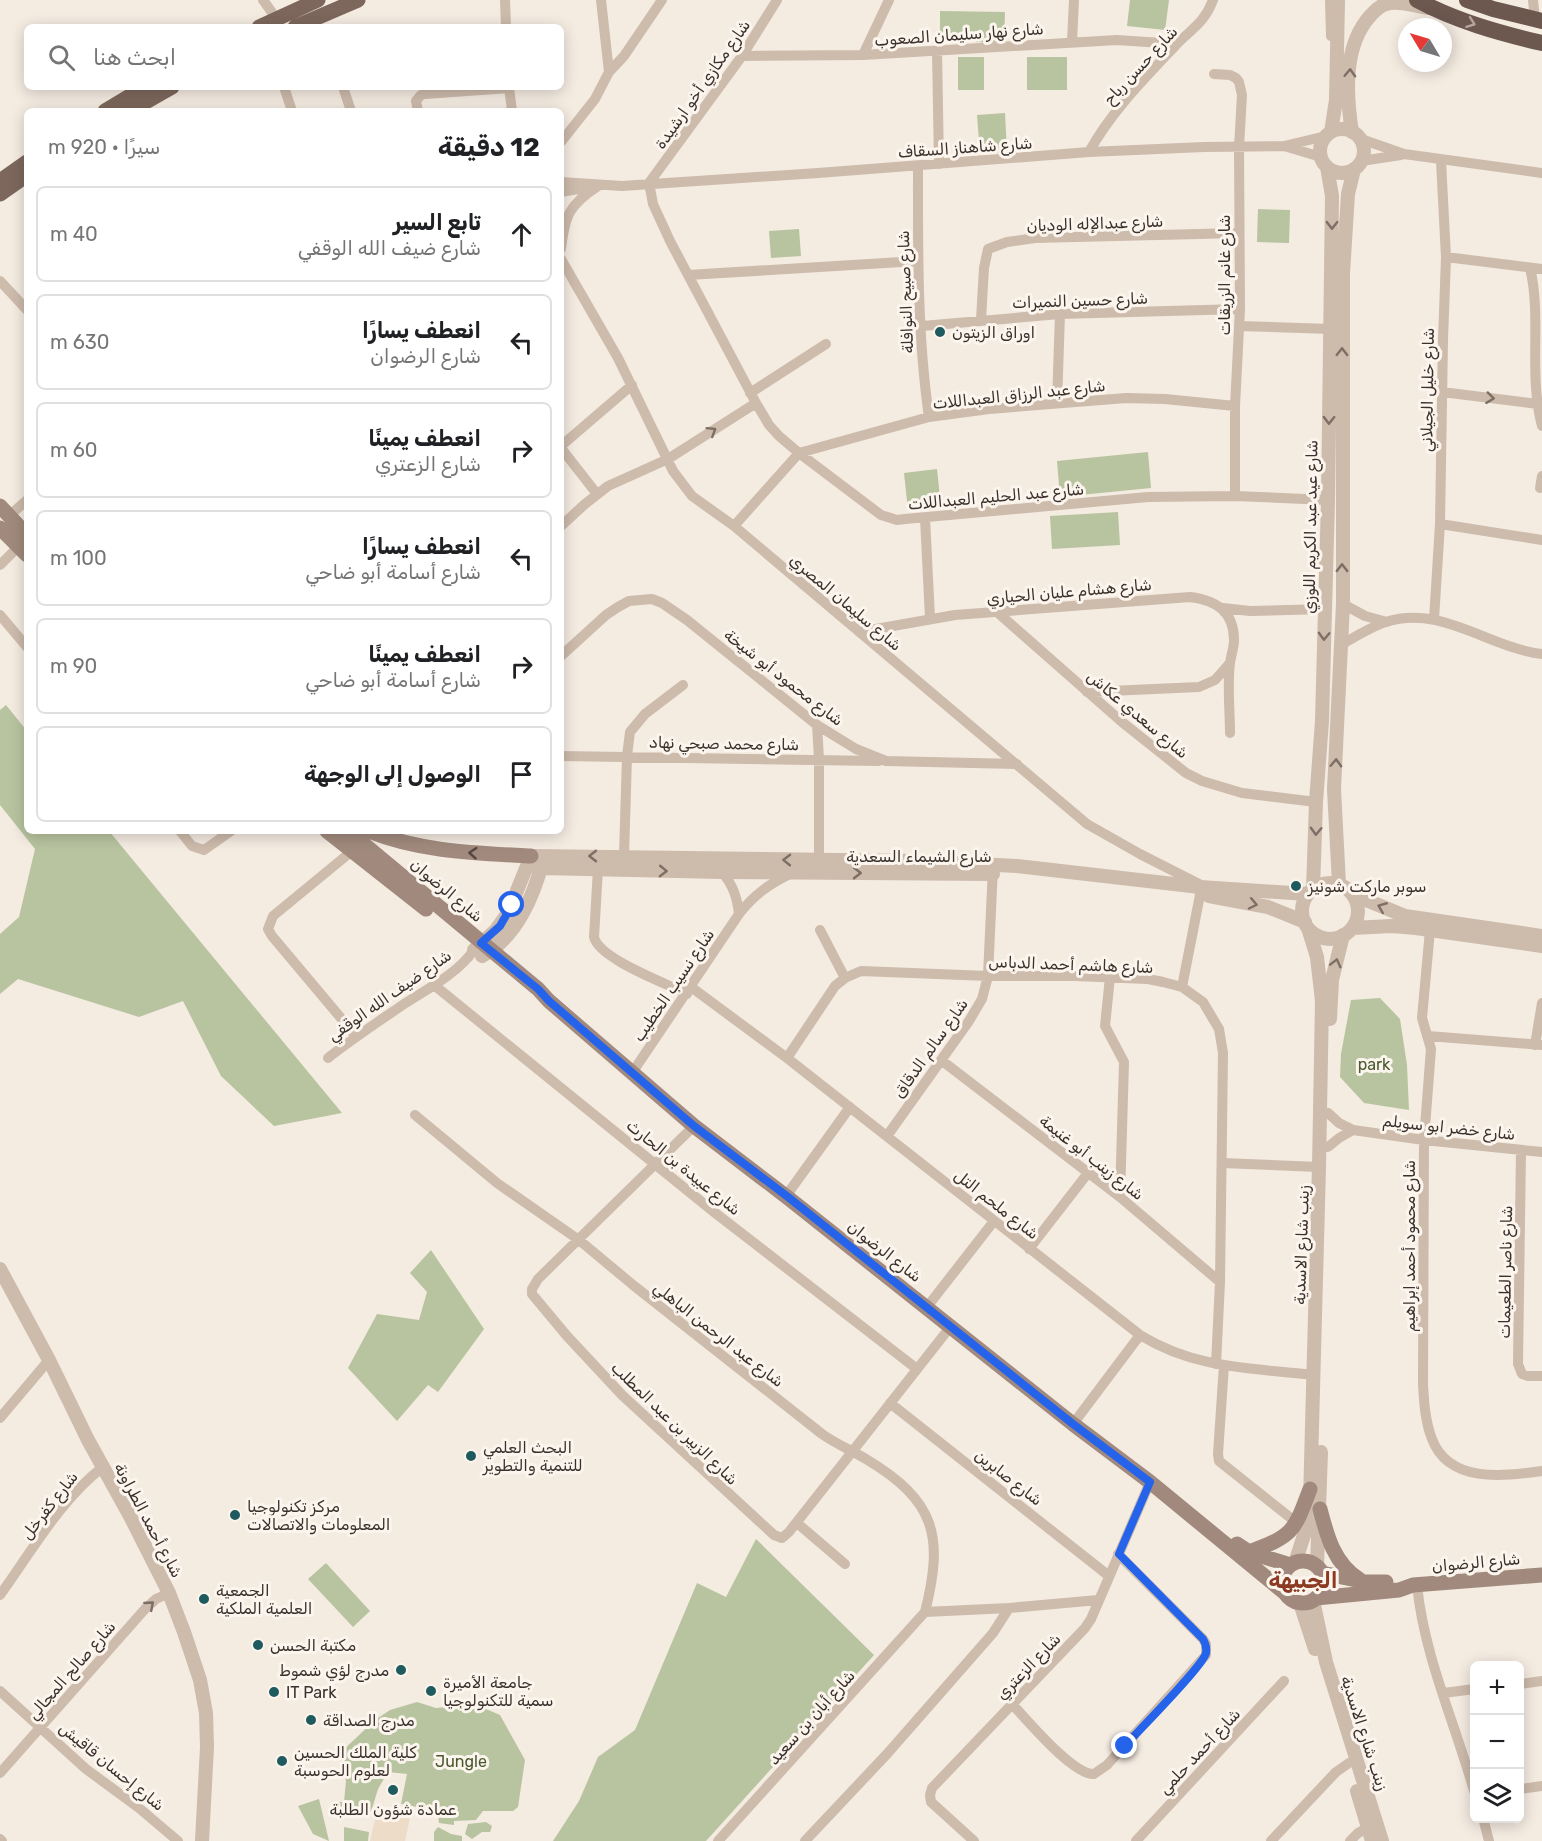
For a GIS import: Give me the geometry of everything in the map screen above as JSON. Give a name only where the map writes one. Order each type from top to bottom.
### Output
[{"type":"highway","points":[[1417,0],[1477,25],[1542,43]]},
{"type":"highway","points":[[1467,0],[1539,21]]},
{"type":"main road","points":[[265,24],[318,0]]},
{"type":"main road","points":[[321,22],[358,0]]},
{"type":"main road","points":[[110,108],[140,90]]},
{"type":"main road","points":[[135,108],[167,90]]},
{"type":"main road","points":[[0,181],[24,164]]},
{"type":"main road","points":[[0,194],[24,177]]},
{"type":"main road","points":[[3,517],[24,546]]},
{"type":"main road","points":[[331,834],[352,850]]},
{"type":"main road","name":"شارع الرضوان","points":[[351,834],[480,952]]},
{"type":"main road","points":[[376,834],[434,849],[536,861]]},
{"type":"main road","name":"شارع الرضوان","points":[[352,850],[534,995],[549,1001],[694,1126],[1150,1482],[1285,1593]]},
{"type":"main road","points":[[1250,1552],[1279,1541],[1288,1534],[1297,1523],[1310,1489]]},
{"type":"main road","points":[[1320,1509],[1330,1544],[1337,1557],[1351,1574],[1366,1582]]},
{"type":"main road","name":"شارع الرضوان","points":[[1204,1525],[1250,1552],[1293,1564]]},
{"type":"main road","points":[[1303,1561],[1319,1570],[1323,1586],[1310,1600],[1291,1600],[1285,1593],[1282,1583],[1284,1573],[1293,1564],[1303,1561]]},
{"type":"main road","name":"شارع الرضوان","points":[[1319,1570],[1366,1582],[1404,1582],[1415,1585]]},
{"type":"main road","name":"شارع الرضوان","points":[[1310,1600],[1399,1590],[1415,1585],[1542,1575]]},
{"type":"street","points":[[263,0],[276,18]]},
{"type":"street","points":[[505,0],[506,24]]},
{"type":"street","points":[[601,0],[609,72]]},
{"type":"street","points":[[564,138],[595,99],[609,72],[624,56],[662,0]]},
{"type":"street","name":"شارع مكازي أخو ارشيدة","points":[[649,183],[742,56],[777,0]]},
{"type":"street","points":[[863,56],[889,0]]},
{"type":"street","points":[[1072,42],[1074,0]]},
{"type":"street","name":"شارع حسن رباح","points":[[1089,152],[1118,109],[1177,44],[1205,18],[1213,0]]},
{"type":"street","points":[[1330,0],[1331,38],[1338,61]]},
{"type":"street","points":[[1338,0],[1335,112],[1328,134],[1321,146],[1324,162],[1337,172],[1404,154]]},
{"type":"street","points":[[1533,0],[1539,21]]},
{"type":"street","points":[[1357,165],[1364,150],[1356,135],[1349,111],[1350,55],[1356,34],[1371,14],[1385,4],[1405,4],[1434,9]]},
{"type":"street","name":"شارع نهار سليمان الصعوب","points":[[742,56],[863,56],[1117,40],[1177,44]]},
{"type":"street","points":[[937,51],[939,164]]},
{"type":"street","name":"شارع غانم الزريقات","points":[[1214,74],[1230,75],[1239,82],[1242,95],[1239,147],[1240,326],[1235,406],[1235,496]]},
{"type":"street","points":[[285,90],[291,108]]},
{"type":"street","points":[[344,90],[350,108]]},
{"type":"street","points":[[418,108],[417,101],[421,95],[474,90]]},
{"type":"street","points":[[510,90],[512,108]]},
{"type":"street","points":[[1328,134],[1341,129],[1404,154],[1441,161],[1542,173]]},
{"type":"street","name":"شارع شاهناز السقاف","points":[[649,183],[918,166],[1089,152],[1284,146],[1328,134]]},
{"type":"street","name":"شارع شاهناز السقاف","points":[[1284,146],[1324,162]]},
{"type":"street","name":"شارع خليل الجيلاني","points":[[1434,619],[1440,524],[1446,257],[1441,161]]},
{"type":"street","name":"شارع عيد عبد الكريم اللوزي","points":[[1310,892],[1322,721],[1328,500],[1332,196],[1324,162]]},
{"type":"street","name":"شارع عيد عبد الكريم اللوزي","points":[[1339,884],[1334,789],[1342,604],[1343,273],[1346,213],[1357,165]]},
{"type":"street","name":"شارع صبيح النوافلة","points":[[918,166],[918,261],[922,361],[929,417]]},
{"type":"street","points":[[564,182],[599,186]]},
{"type":"street","points":[[564,192],[599,186],[649,183]]},
{"type":"street","name":"شارع عبد الحليم العبداللات","points":[[649,183],[653,204],[670,241],[753,398],[774,431],[799,453],[881,515],[897,519],[925,518],[1148,497],[1235,496],[1328,500]]},
{"type":"street","points":[[564,233],[567,217],[574,203],[599,186]]},
{"type":"street","name":"شارع عبدالإله الوديان","points":[[981,320],[984,268],[988,249],[1007,242],[1035,238],[1239,233]]},
{"type":"street","points":[[1446,257],[1542,269]]},
{"type":"street","points":[[688,275],[918,261]]},
{"type":"street","name":"شارع سليمان المصري","points":[[564,264],[618,358],[682,485],[692,495],[734,526],[1087,824],[1140,855],[1198,883],[1200,891]]},
{"type":"street","points":[[1530,268],[1538,283],[1540,293],[1541,355],[1538,404],[1542,426]]},
{"type":"street","points":[[0,281],[24,307]]},
{"type":"street","name":"شارع حسين النميرات","points":[[922,326],[1060,314],[1240,309]]},
{"type":"street","points":[[1057,403],[1060,314]]},
{"type":"street","points":[[1240,326],[1331,329]]},
{"type":"street","points":[[564,523],[597,494],[622,479],[668,459],[826,344]]},
{"type":"street","points":[[564,444],[632,386]]},
{"type":"street","points":[[1443,392],[1538,404]]},
{"type":"street","name":"شارع عبد الرزاق العبداللات","points":[[799,453],[929,417],[989,409],[1126,398],[1165,399],[1235,406]]},
{"type":"street","points":[[564,451],[597,494]]},
{"type":"street","points":[[734,526],[799,453]]},
{"type":"street","points":[[1540,488],[1542,476]]},
{"type":"street","points":[[3,517],[24,502]]},
{"type":"street","points":[[925,518],[930,618]]},
{"type":"street","points":[[1440,524],[1542,540]]},
{"type":"street","points":[[0,565],[24,546]]},
{"type":"street","name":"شارع هشام عليان الحياري","points":[[859,632],[930,618],[1190,597],[1205,599],[1222,608],[1250,611],[1325,609]]},
{"type":"street","name":"شارع محمود أبو شيخة","points":[[564,653],[618,607],[629,601],[652,599],[687,620],[817,725],[856,748],[886,761],[1017,764]]},
{"type":"street","points":[[1342,604],[1365,616],[1387,622]]},
{"type":"street","points":[[1222,608],[1230,620],[1234,641],[1230,663],[1230,733]]},
{"type":"street","name":"شارع سعدي عكاش","points":[[998,612],[1087,692],[1174,765],[1202,781],[1242,793],[1316,802]]},
{"type":"street","points":[[0,615],[24,643]]},
{"type":"street","points":[[1341,645],[1387,622],[1407,618],[1434,619],[1522,651],[1542,654]]},
{"type":"street","points":[[1087,692],[1199,687],[1215,680],[1230,663]]},
{"type":"street","points":[[624,856],[628,740],[633,726],[683,685]]},
{"type":"street","points":[[817,725],[819,860]]},
{"type":"street","name":"شارع محمد صبحي نهاد","points":[[564,756],[886,761]]},
{"type":"street","points":[[182,834],[192,846],[204,850],[227,834]]},
{"type":"street","points":[[352,850],[273,916],[268,929],[356,1036]]},
{"type":"street","name":"شارع الشيماء السعدية","points":[[536,861],[624,856],[915,861],[1200,891],[1310,892]]},
{"type":"street","name":"شارع الشيماء السعدية","points":[[536,861],[598,869],[722,872],[993,869]]},
{"type":"street","name":"شارع ضيف الله الوقفي","points":[[328,1058],[356,1036],[512,931],[518,907],[536,861]]},
{"type":"street","name":"شارع ملحم التل","points":[[598,869],[594,937],[597,945],[631,969],[689,990],[787,1058],[1140,1335],[1186,1358],[1220,1365],[1313,1375]]},
{"type":"street","name":"شارع سالم الدقاق","points":[[887,1136],[977,1010],[982,999],[988,976],[993,869]]},
{"type":"street","points":[[722,872],[733,886],[739,914]]},
{"type":"street","name":"شارع نسيب الخطيب","points":[[632,1073],[739,914],[760,891],[792,873]]},
{"type":"street","points":[[1542,936],[1405,916],[1354,895],[1339,884],[1321,884],[1310,892],[1302,908],[1306,925],[1314,933],[1328,939],[1347,932],[1392,926],[1542,946]]},
{"type":"street","points":[[1182,987],[1200,891]]},
{"type":"street","name":"شارع الشيماء السعدية","points":[[1200,891],[1268,907],[1306,925]]},
{"type":"street","points":[[1347,932],[1357,919],[1358,911],[1354,895]]},
{"type":"street","name":"زينب شارع الاسدية","points":[[1293,1564],[1305,1532],[1310,1489],[1319,1167],[1322,1001],[1317,957],[1306,925]]},
{"type":"street","points":[[787,1058],[832,992],[845,978],[820,930]]},
{"type":"street","name":"شارع محمود أحمد إبراهيم","points":[[1430,930],[1422,1018],[1431,1049],[1424,1140],[1423,1384],[1425,1414],[1436,1449],[1449,1462],[1471,1472],[1493,1476],[1542,1471]]},
{"type":"street","name":"زينب شارع الاسدية","points":[[1319,1570],[1332,980],[1347,932]]},
{"type":"street","name":"شارع هاشم أحمد الدباس","points":[[845,978],[868,970],[988,976],[1148,979],[1182,987],[1207,1008],[1219,1029],[1224,1080],[1219,1461],[1297,1523]]},
{"type":"street","points":[[1110,977],[1105,1026],[1124,1062],[1120,1197]]},
{"type":"street","name":"شارع عبيدة بن الحارث","points":[[434,985],[714,1212],[917,1369]]},
{"type":"street","points":[[1428,1036],[1539,1045],[1542,1003]]},
{"type":"street","name":"شارع زينب أبو غنيمة","points":[[941,1060],[1120,1197],[1220,1282]]},
{"type":"street","points":[[786,1196],[850,1107]]},
{"type":"street","name":"شارع خضر ابو سويلم","points":[[1328,1113],[1339,1123],[1353,1130],[1542,1152]]},
{"type":"street","name":"شارع عبد الرحمن الباهلي","points":[[415,1115],[497,1183],[579,1240],[633,1286],[822,1434],[876,1465],[905,1486],[927,1518],[933,1533],[935,1548],[933,1577],[925,1612]]},
{"type":"street","name":"شارع الزبير بن عبد المطلب","points":[[694,1126],[538,1279],[532,1289],[536,1300],[622,1395],[774,1535],[783,1538],[796,1523],[951,1326]]},
{"type":"street","points":[[1328,1147],[1353,1130]]},
{"type":"street","name":"شارع ناصر الطعيمات","points":[[1521,1150],[1518,1364],[1522,1374],[1542,1376]]},
{"type":"street","points":[[1222,1164],[1319,1167]]},
{"type":"street","points":[[1029,1249],[1088,1173]]},
{"type":"street","points":[[927,1307],[994,1221]]},
{"type":"street","name":"شارع أحمد الطراونة","points":[[0,1269],[169,1593],[200,1680],[206,1713],[207,1746],[202,1841]]},
{"type":"street","points":[[1073,1424],[1140,1335]]},
{"type":"street","points":[[0,1418],[49,1360]]},
{"type":"street","name":"شارع صابرين","points":[[890,1403],[1108,1575]]},
{"type":"street","name":"شارع كفرخل","points":[[0,1595],[69,1499],[83,1482],[103,1467]]},
{"type":"street","name":"شارع الزعتري","points":[[974,1841],[931,1802],[932,1788],[1091,1620],[1108,1575],[1150,1482]]},
{"type":"street","points":[[796,1523],[845,1563]]},
{"type":"street","points":[[1012,1705],[1071,1765],[1084,1773],[1094,1774],[1107,1765],[1206,1655],[1206,1644],[1203,1639],[1119,1554]]},
{"type":"street","points":[[1415,1585],[1426,1640],[1470,1778]]},
{"type":"street","name":"شارع صالح المجالي","points":[[0,1773],[145,1609],[156,1599],[169,1593]]},
{"type":"street","points":[[925,1612],[1009,1608],[1098,1600]]},
{"type":"street","name":"زينب شارع الاسدية","points":[[1310,1600],[1349,1763],[1373,1835]]},
{"type":"street","name":"زينب شارع الاسدية","points":[[1310,1600],[1373,1835]]},
{"type":"street","points":[[806,1841],[887,1754],[993,1633],[1009,1608]]},
{"type":"street","name":"شارع أبان بن سعيد","points":[[718,1841],[885,1659],[925,1612]]},
{"type":"street","name":"شارع أحمد حلمي","points":[[1136,1841],[1284,1681]]},
{"type":"street","points":[[1524,1683],[1542,1681]]},
{"type":"street","points":[[1444,1692],[1470,1689]]},
{"type":"street","name":"شارع إحسان قاقيش","points":[[0,1691],[86,1769],[139,1808],[178,1841]]},
{"type":"street","points":[[1272,1840],[1336,1772],[1349,1763]]},
{"type":"street","points":[[1524,1788],[1542,1786]]},
{"type":"street","points":[[1484,1823],[1489,1841]]},
{"type":"street","points":[[1350,1841],[1358,1833],[1373,1835]]},
{"type":"green space","points":[[1130,0],[1169,0],[1165,30],[1127,26]]},
{"type":"green space","points":[[940,11],[1005,12],[1004,43],[940,41]]},
{"type":"green space","points":[[958,57],[984,57],[984,90],[958,90]]},
{"type":"green space","points":[[1027,57],[1067,57],[1067,90],[1027,90]]},
{"type":"green space","points":[[1005,113],[1007,152],[980,154],[977,115]]},
{"type":"green space","points":[[1258,209],[1290,210],[1289,243],[1257,242]]},
{"type":"green space","points":[[799,229],[801,256],[771,258],[769,231]]},
{"type":"green space","points":[[1148,452],[1151,488],[1060,497],[1057,461]]},
{"type":"green space","points":[[937,469],[941,507],[908,510],[904,473]]},
{"type":"green space","points":[[1118,512],[1120,545],[1052,549],[1050,516]]},
{"type":"green space","points":[[6,705],[24,727],[24,834],[111,834],[342,1113],[274,1126],[221,1076],[183,1001],[139,1017],[18,979],[0,994],[0,934],[19,917],[35,849],[0,805],[0,710]]},
{"type":"green space","name":"park","points":[[1380,998],[1400,1019],[1407,1065],[1409,1110],[1364,1103],[1340,1077],[1341,1054],[1351,1000]]},
{"type":"green space","points":[[431,1250],[484,1329],[438,1392],[428,1385],[397,1421],[348,1368],[377,1314],[419,1320],[427,1292],[410,1273]]},
{"type":"green space","points":[[756,1539],[874,1655],[706,1841],[553,1841],[579,1801],[598,1757],[635,1730],[697,1583],[726,1597]]},
{"type":"green space","points":[[326,1563],[370,1611],[353,1627],[308,1579]]},
{"type":"green space","name":"Jungle","points":[[417,1702],[436,1708],[474,1704],[500,1715],[525,1760],[518,1807],[513,1811],[483,1811],[476,1820],[454,1821],[454,1825],[439,1823],[438,1816],[428,1809],[401,1804],[407,1774],[388,1772],[378,1789],[371,1812],[349,1808],[335,1815],[332,1812],[334,1802],[344,1802],[346,1781],[339,1754],[375,1720],[390,1710]]},
{"type":"green space","points":[[319,1799],[329,1841],[313,1834],[298,1806]]},
{"type":"green space","points":[[486,1822],[492,1826],[490,1832],[482,1832],[472,1839],[465,1834],[468,1824]]},
{"type":"green space","points":[[344,1827],[369,1832],[368,1841],[344,1841]]},
{"type":"green space","points":[[438,1827],[451,1834],[462,1836],[462,1841],[434,1841],[434,1832]]},
{"type":"shaded area","points":[[378,1807],[411,1813],[405,1841],[370,1841]]},
{"type":"place","name":"اوراق الزيتون","points":[[940,332]]},
{"type":"place","name":"سوبر ماركت شونيز","points":[[1296,886]]},
{"type":"place","name":"البحث العلمي للتنمية والتطوير","points":[[471,1456]]},
{"type":"place","name":"مركز تكنولوجيا المعلومات والاتصالات","points":[[235,1515]]},
{"type":"place","name":"الجمعية العلمية الملكية","points":[[204,1599]]},
{"type":"place","name":"مكتبة الحسن","points":[[258,1645]]},
{"type":"place","name":"مدرج لؤي شموط","points":[[401,1670]]},
{"type":"place","name":"جامعة الأميرة سمية للتكنولوجيا","points":[[431,1691]]},
{"type":"place","name":"IT Park","points":[[274,1692]]},
{"type":"place","name":"مدرج الصداقة","points":[[311,1720]]},
{"type":"place","name":"كلية الملك الحسين لعلوم الحوسبة","points":[[282,1761]]},
{"type":"place","name":"عمادة شؤون الطلبة","points":[[393,1790]]},
{"type":"district","name":"الجبيهة","points":[[1303,1580]]},
{"type":"route","points":[[512,905],[500,926],[481,943],[538,989],[694,1126],[788,1197],[1073,1424],[1150,1482],[1119,1554],[1203,1639],[1207,1650],[1206,1655],[1194,1670],[1125,1746]]}]
